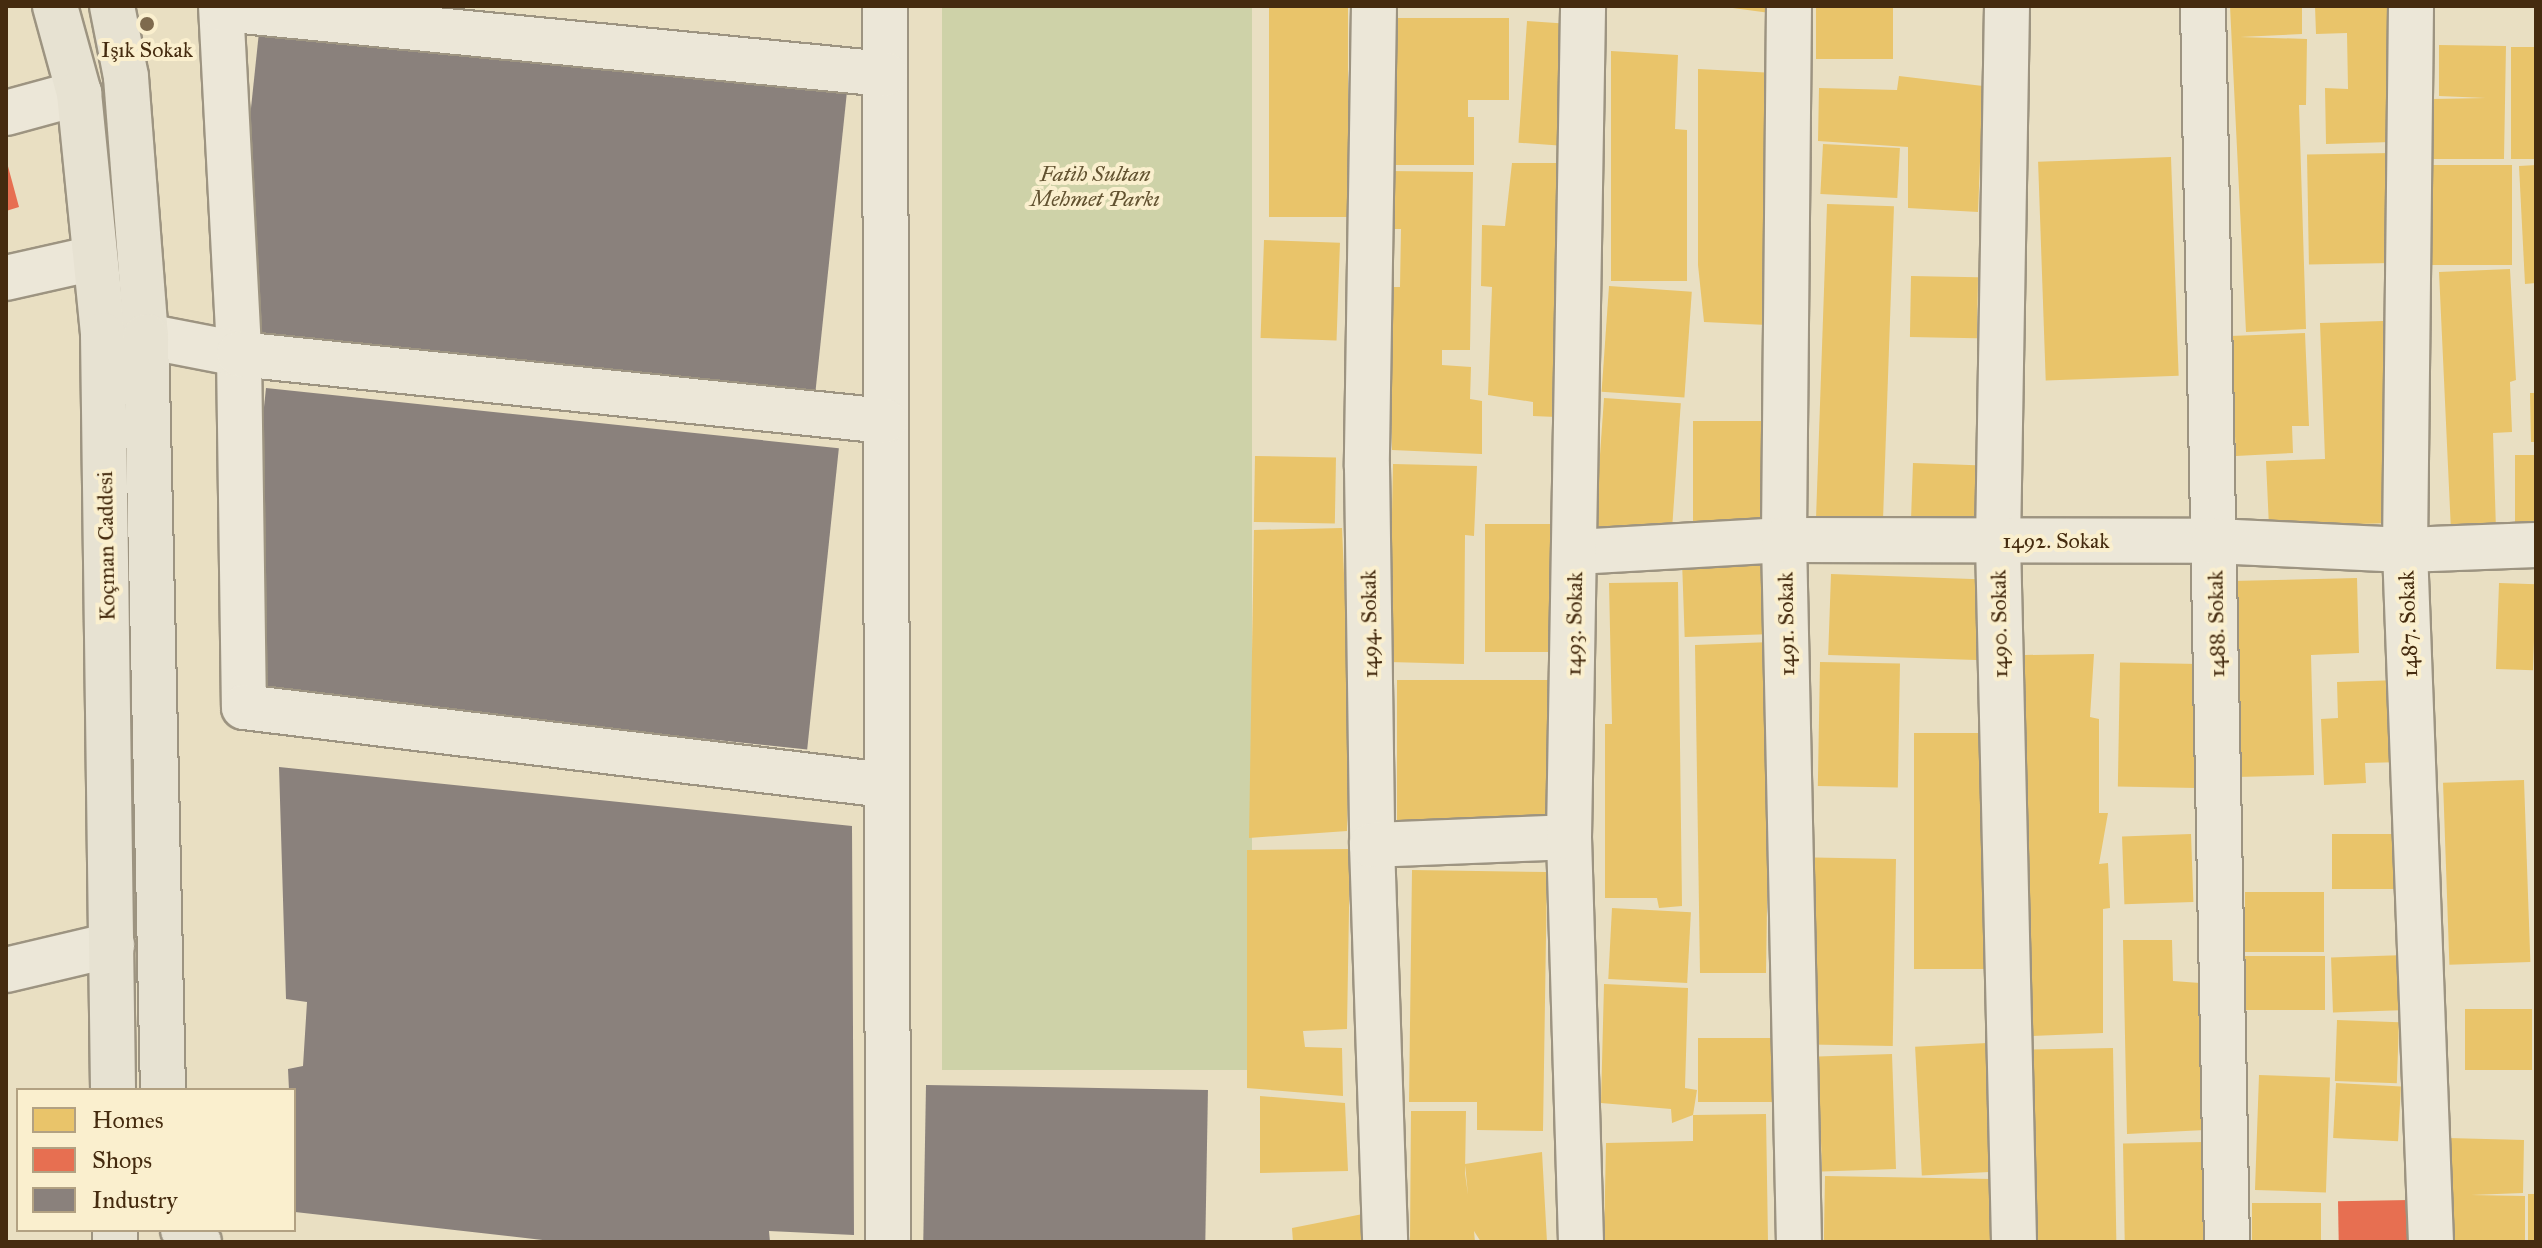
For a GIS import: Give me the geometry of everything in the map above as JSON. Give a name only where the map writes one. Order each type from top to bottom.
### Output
[{"type":"main road","name":"Koçman Caddesi","points":[[55,6],[79,93],[103,335],[113,1088]]},
{"type":"main road","name":"Koçman Caddesi","points":[[112,6],[126,77],[146,336],[163,1088]]},
{"type":"street","points":[[885,6],[888,1242]]},
{"type":"street","name":"1494. Sokak","points":[[1374,6],[1367,467],[1372,845],[1385,1242]]},
{"type":"street","name":"1493. Sokak","points":[[1581,1242],[1569,837],[1583,6]]},
{"type":"street","name":"1491. Sokak","points":[[1789,6],[1784,540],[1799,1242]]},
{"type":"street","name":"1490. Sokak","points":[[2007,6],[1998,542],[2014,1242]]},
{"type":"street","name":"1488. Sokak","points":[[2203,6],[2227,1242]]},
{"type":"street","name":"1487. Sokak","points":[[2411,6],[2405,550],[2431,1242]]},
{"type":"street","points":[[885,74],[222,7],[239,354],[244,707],[885,785]]},
{"type":"street","points":[[6,113],[79,93]]},
{"type":"street","points":[[6,278],[95,258]]},
{"type":"street","points":[[146,336],[239,354],[885,421]]},
{"type":"street","name":"1492. Sokak","points":[[1576,552],[1784,540],[2214,541],[2405,550],[2536,545]]},
{"type":"street","points":[[1372,845],[1569,837]]},
{"type":"street","points":[[6,970],[112,945]]},
{"type":"green space","name":"Fatih Sultan Mehmet Parkı","points":[[942,6],[1252,6],[1252,1070],[942,1070]]},
{"type":"building: Homes","points":[[1269,6],[1348,6],[1348,217],[1269,217]]},
{"type":"building: Homes","points":[[1718,6],[1771,6],[1770,13]]},
{"type":"building: Homes","points":[[1816,6],[1893,6],[1893,59],[1816,59]]},
{"type":"building: Homes","points":[[2230,6],[2302,6],[2302,34],[2240,37],[2307,39],[2306,105],[2299,105],[2306,329],[2246,332]]},
{"type":"building: Homes","points":[[2315,6],[2390,6],[2391,142],[2326,144],[2325,88],[2348,89],[2347,33],[2316,34]]},
{"type":"building: Homes","points":[[1391,18],[1509,18],[1509,100],[1468,100],[1468,117],[1474,117],[1474,165],[1391,165]]},
{"type":"building: Homes","points":[[1527,21],[1567,24],[1558,145],[1518,143]]},
{"type":"building: Homes","points":[[2439,45],[2506,46],[2504,159],[2432,159],[2432,99],[2486,98],[2439,96]]},
{"type":"building: Homes","points":[[2511,47],[2536,47],[2536,159],[2511,159]]},
{"type":"building: Homes","points":[[1611,51],[1678,55],[1675,129],[1687,130],[1687,281],[1611,281]]},
{"type":"building: Homes","points":[[1698,69],[1775,73],[1767,325],[1704,322],[1698,265]]},
{"type":"building: Homes","points":[[1899,76],[1983,86],[1978,212],[1908,208],[1908,147],[1818,141],[1819,88],[1897,90]]},
{"type":"building: Homes","points":[[1823,144],[1900,148],[1897,198],[1820,194]]},
{"type":"building: Homes","points":[[2391,153],[2393,263],[2309,264],[2307,154]]},
{"type":"building: Homes","points":[[2171,157],[2179,376],[2046,381],[2038,162]]},
{"type":"building: Homes","points":[[1512,163],[1563,163],[1556,417],[1533,416],[1533,402],[1488,395],[1492,287],[1481,286],[1482,225],[1505,226]]},
{"type":"building: Homes","points":[[2432,165],[2512,165],[2512,265],[2432,265]]},
{"type":"building: Homes","points":[[2536,165],[2536,283],[2525,284],[2519,166]]},
{"type":"building: Homes","points":[[1389,171],[1473,172],[1470,350],[1442,350],[1442,365],[1471,367],[1470,399],[1482,401],[1482,454],[1392,450],[1388,287],[1400,287],[1401,229],[1388,229]]},
{"type":"building: Homes","points":[[1827,204],[1894,206],[1883,524],[1816,522]]},
{"type":"building: Homes","points":[[1264,240],[1340,243],[1337,341],[1261,338]]},
{"type":"building: Homes","points":[[2510,269],[2516,380],[2510,382],[2512,432],[2493,433],[2496,530],[2451,531],[2439,272]]},
{"type":"building: Homes","points":[[1911,276],[1978,277],[1977,338],[1910,337]]},
{"type":"building: Homes","points":[[1609,286],[1692,292],[1684,398],[1602,392]]},
{"type":"building: Homes","points":[[2383,321],[2389,523],[2269,527],[2266,461],[2325,459],[2320,323]]},
{"type":"building: Homes","points":[[2305,333],[2309,426],[2292,426],[2293,453],[2236,456],[2230,336]]},
{"type":"building: Homes","points":[[2530,393],[2536,393],[2536,442],[2531,442]]},
{"type":"building: Homes","points":[[1604,398],[1681,403],[1672,532],[1595,527]]},
{"type":"building: Homes","points":[[1693,421],[1770,421],[1770,536],[1693,536]]},
{"type":"building: Homes","points":[[2515,455],[2536,455],[2536,528],[2515,528]]},
{"type":"building: Homes","points":[[1255,456],[1336,457],[1335,523],[1254,522]]},
{"type":"building: Homes","points":[[1913,463],[1983,465],[1981,529],[1911,527]]},
{"type":"building: Homes","points":[[1393,464],[1477,466],[1474,536],[1465,535],[1464,664],[1389,662]]},
{"type":"building: Homes","points":[[1485,524],[1561,524],[1561,652],[1485,652]]},
{"type":"building: Homes","points":[[1342,528],[1350,716],[1347,831],[1249,838],[1254,530]]},
{"type":"building: Homes","points":[[1771,559],[1774,634],[1685,637],[1682,562]]},
{"type":"building: Homes","points":[[1831,574],[1986,579],[1983,660],[1828,655]]},
{"type":"building: Homes","points":[[2357,578],[2359,653],[2311,655],[2314,775],[2236,777],[2231,581]]},
{"type":"building: Homes","points":[[1678,582],[1682,906],[1659,908],[1657,898],[1605,898],[1605,724],[1612,724],[1609,583]]},
{"type":"building: Homes","points":[[2499,583],[2536,584],[2533,670],[2496,669]]},
{"type":"building: Homes","points":[[1771,642],[1766,973],[1700,973],[1695,645]]},
{"type":"building: Homes","points":[[2094,654],[2090,717],[2099,719],[2099,813],[2108,813],[2099,864],[2108,863],[2110,908],[2103,909],[2103,1033],[2032,1036],[2024,655]]},
{"type":"building: Homes","points":[[1820,662],[1900,663],[1898,787],[1818,786]]},
{"type":"building: Homes","points":[[2120,663],[2199,664],[2197,788],[2118,787]]},
{"type":"building: Homes","points":[[1397,680],[1549,680],[1549,826],[1397,826]]},
{"type":"building: Homes","points":[[2400,680],[2403,762],[2365,763],[2366,783],[2324,785],[2321,719],[2338,718],[2337,682]]},
{"type":"building: Homes","points":[[1914,733],[1984,733],[1984,969],[1914,969]]},
{"type":"building: Homes","points":[[2524,780],[2530,962],[2449,965],[2443,783]]},
{"type":"building: Homes","points":[[2191,834],[2193,902],[2124,904],[2122,836]]},
{"type":"building: Homes","points":[[2332,834],[2402,834],[2402,889],[2332,889]]},
{"type":"building: Homes","points":[[1350,849],[1347,1029],[1303,1031],[1305,1047],[1342,1048],[1343,1096],[1247,1088],[1247,850]]},
{"type":"building: Homes","points":[[1814,858],[1896,859],[1893,1046],[1811,1045]]},
{"type":"building: Homes","points":[[1412,870],[1547,872],[1543,1131],[1477,1130],[1477,1102],[1409,1102]]},
{"type":"building: Homes","points":[[2245,892],[2324,892],[2324,952],[2245,952]]},
{"type":"building: Homes","points":[[1612,908],[1691,912],[1687,983],[1608,979]]},
{"type":"building: Homes","points":[[2123,940],[2172,940],[2173,981],[2200,983],[2205,1130],[2127,1134]]},
{"type":"building: Homes","points":[[2406,955],[2408,1010],[2333,1013],[2331,958]]},
{"type":"building: Homes","points":[[2243,956],[2325,956],[2325,1010],[2243,1010]]},
{"type":"building: Homes","points":[[1604,984],[1688,988],[1685,1088],[1697,1090],[1693,1115],[1672,1123],[1671,1109],[1601,1103]]},
{"type":"building: Homes","points":[[2465,1009],[2532,1009],[2532,1070],[2465,1070]]},
{"type":"building: Homes","points":[[2337,1020],[2399,1022],[2397,1083],[2335,1081]]},
{"type":"building: Homes","points":[[1698,1038],[1772,1038],[1772,1102],[1698,1102]]},
{"type":"building: Homes","points":[[1987,1043],[1994,1172],[1922,1176],[1915,1047]]},
{"type":"building: Homes","points":[[2113,1048],[2116,1242],[2033,1242],[2030,1049]]},
{"type":"building: Homes","points":[[1892,1054],[1896,1169],[1822,1172],[1818,1057]]},
{"type":"building: Homes","points":[[2259,1075],[2330,1077],[2326,1192],[2255,1190]]},
{"type":"building: Homes","points":[[2336,1083],[2401,1086],[2398,1141],[2333,1138]]},
{"type":"building: Homes","points":[[1260,1096],[1345,1103],[1348,1171],[1260,1173]]},
{"type":"building: Homes","points":[[1411,1111],[1466,1111],[1465,1164],[1542,1152],[1547,1242],[1481,1242],[1474,1231],[1475,1242],[1410,1242]]},
{"type":"building: Homes","points":[[1766,1114],[1768,1242],[1604,1242],[1606,1143],[1693,1141],[1693,1115]]},
{"type":"building: Homes","points":[[2448,1138],[2524,1140],[2523,1193],[2471,1195],[2525,1196],[2525,1242],[2450,1242]]},
{"type":"building: Homes","points":[[2205,1142],[2207,1242],[2125,1242],[2123,1143]]},
{"type":"building: Homes","points":[[1825,1176],[1991,1179],[1990,1242],[1824,1242]]},
{"type":"building: Homes","points":[[2528,1194],[2536,1194],[2536,1242],[2528,1242]]},
{"type":"building: Homes","points":[[2252,1203],[2321,1203],[2321,1242],[2252,1242]]},
{"type":"building: Homes","points":[[1373,1212],[1374,1242],[1293,1242],[1292,1228]]},
{"type":"building: Shops","points":[[6,159],[19,207],[6,211]]},
{"type":"building: Shops","points":[[2410,1200],[2411,1242],[2339,1242],[2338,1201]]},
{"type":"building: Industry","points":[[259,32],[847,94],[815,400],[227,338]]},
{"type":"building: Industry","points":[[266,388],[839,448],[807,750],[234,689]]},
{"type":"building: Industry","points":[[279,767],[852,826],[854,1235],[769,1231],[770,1242],[560,1242],[296,1212],[296,1088],[289,1088],[288,1069],[303,1066],[307,1002],[286,999]]},
{"type":"building: Industry","points":[[926,1085],[1208,1090],[1205,1242],[923,1242]]},
{"type":"place","name":"Işık Sokak","points":[[147,24]]}]
